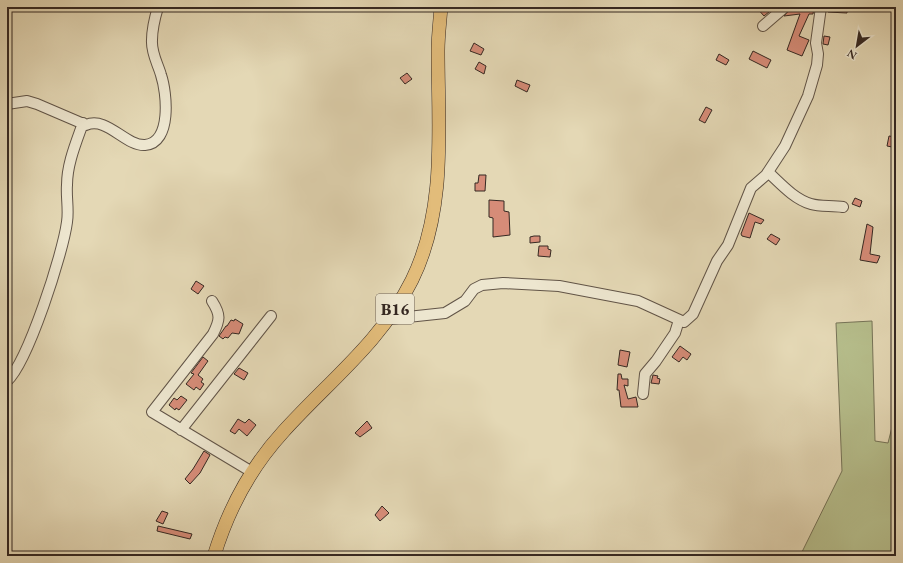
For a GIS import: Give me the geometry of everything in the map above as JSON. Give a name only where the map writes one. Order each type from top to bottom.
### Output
[{"type":"main road","name":"B16","points":[[214,556],[224,526],[252,472],[283,432],[336,378],[389,319],[412,280],[427,239],[437,195],[439,97],[438,49],[441,7]]},
{"type":"street","points":[[7,104],[27,101],[83,123],[98,123],[132,142],[144,145],[154,142],[160,136],[166,113],[164,94],[152,40],[158,7]]},
{"type":"street","points":[[762,26],[785,7]]},
{"type":"street","points":[[389,319],[445,313],[465,301],[474,289],[482,285],[503,283],[559,286],[638,301],[684,322],[693,314],[717,261],[728,245],[751,188],[768,172],[785,146],[808,96],[817,65],[818,54],[816,43],[821,7]]},
{"type":"street","points":[[7,382],[16,368],[30,339],[52,277],[68,220],[68,172],[83,123]]},
{"type":"street","points":[[768,172],[786,190],[803,201],[812,205],[843,207]]},
{"type":"street","points":[[212,301],[219,312],[218,324],[213,334],[152,412],[252,472]]},
{"type":"street","points":[[181,430],[271,316]]},
{"type":"street","points":[[643,394],[646,374],[675,333],[678,320]]},
{"type":"green space","points":[[872,321],[875,441],[888,443],[896,415],[896,556],[800,556],[842,471],[836,323]]},
{"type":"building","points":[[756,7],[775,7],[764,16]]},
{"type":"building","points":[[814,7],[813,14],[809,14],[799,36],[809,40],[802,56],[787,50],[800,14],[784,16],[791,8]]},
{"type":"building","points":[[828,7],[847,7],[847,13],[828,12]]},
{"type":"building","points":[[824,36],[830,37],[828,45],[823,44]]},
{"type":"building","points":[[474,43],[484,49],[481,55],[470,51]]},
{"type":"building","points":[[753,51],[771,60],[767,68],[749,59]]},
{"type":"building","points":[[719,54],[729,60],[726,65],[716,60]]},
{"type":"building","points":[[479,62],[486,66],[484,74],[475,69]]},
{"type":"building","points":[[407,73],[412,79],[405,84],[400,78]]},
{"type":"building","points":[[517,80],[530,85],[527,92],[515,86]]},
{"type":"building","points":[[706,107],[712,110],[705,123],[699,120]]},
{"type":"building","points":[[889,136],[895,137],[892,147],[887,146]]},
{"type":"building","points":[[479,175],[486,175],[485,191],[475,191],[475,183],[478,183]]},
{"type":"building","points":[[855,198],[862,201],[860,207],[852,204]]},
{"type":"building","points":[[489,200],[504,201],[504,211],[509,212],[510,235],[493,237],[493,218],[489,217]]},
{"type":"building","points":[[749,213],[764,220],[761,224],[755,222],[750,238],[742,236],[741,234]]},
{"type":"building","points":[[867,224],[873,227],[870,254],[880,256],[877,263],[860,260]]},
{"type":"building","points":[[771,234],[780,239],[776,245],[767,239]]},
{"type":"building","points":[[540,236],[540,242],[530,243],[530,237]]},
{"type":"building","points":[[539,246],[548,246],[548,249],[551,250],[550,257],[538,256]]},
{"type":"building","points":[[196,281],[204,286],[198,294],[191,289]]},
{"type":"building","points":[[235,319],[243,324],[239,334],[232,333],[228,338],[225,337],[223,339],[219,336],[231,320],[234,321]]},
{"type":"building","points":[[680,346],[691,354],[687,360],[683,357],[679,362],[672,357]]},
{"type":"building","points":[[620,350],[630,352],[627,367],[618,365]]},
{"type":"building","points":[[203,357],[208,361],[198,375],[203,379],[201,382],[204,384],[200,390],[196,387],[194,390],[186,384],[194,374],[191,373]]},
{"type":"building","points":[[239,368],[248,373],[244,380],[234,374]]},
{"type":"building","points":[[618,374],[621,374],[622,379],[628,379],[628,386],[624,385],[628,399],[636,397],[638,407],[621,407],[619,390],[617,390]]},
{"type":"building","points":[[653,375],[658,376],[657,378],[660,379],[659,384],[651,383]]},
{"type":"building","points":[[181,396],[187,400],[179,410],[176,408],[175,410],[169,405],[174,398],[177,400]]},
{"type":"building","points":[[238,419],[245,423],[249,419],[256,425],[247,436],[239,429],[235,434],[230,431]]},
{"type":"building","points":[[367,421],[372,428],[360,437],[355,433]]},
{"type":"building","points":[[204,451],[210,455],[200,473],[190,484],[185,479]]},
{"type":"building","points":[[382,506],[389,513],[380,521],[375,515]]},
{"type":"building","points":[[162,511],[168,513],[163,524],[156,521]]},
{"type":"building","points":[[158,526],[192,534],[190,539],[157,531]]}]
